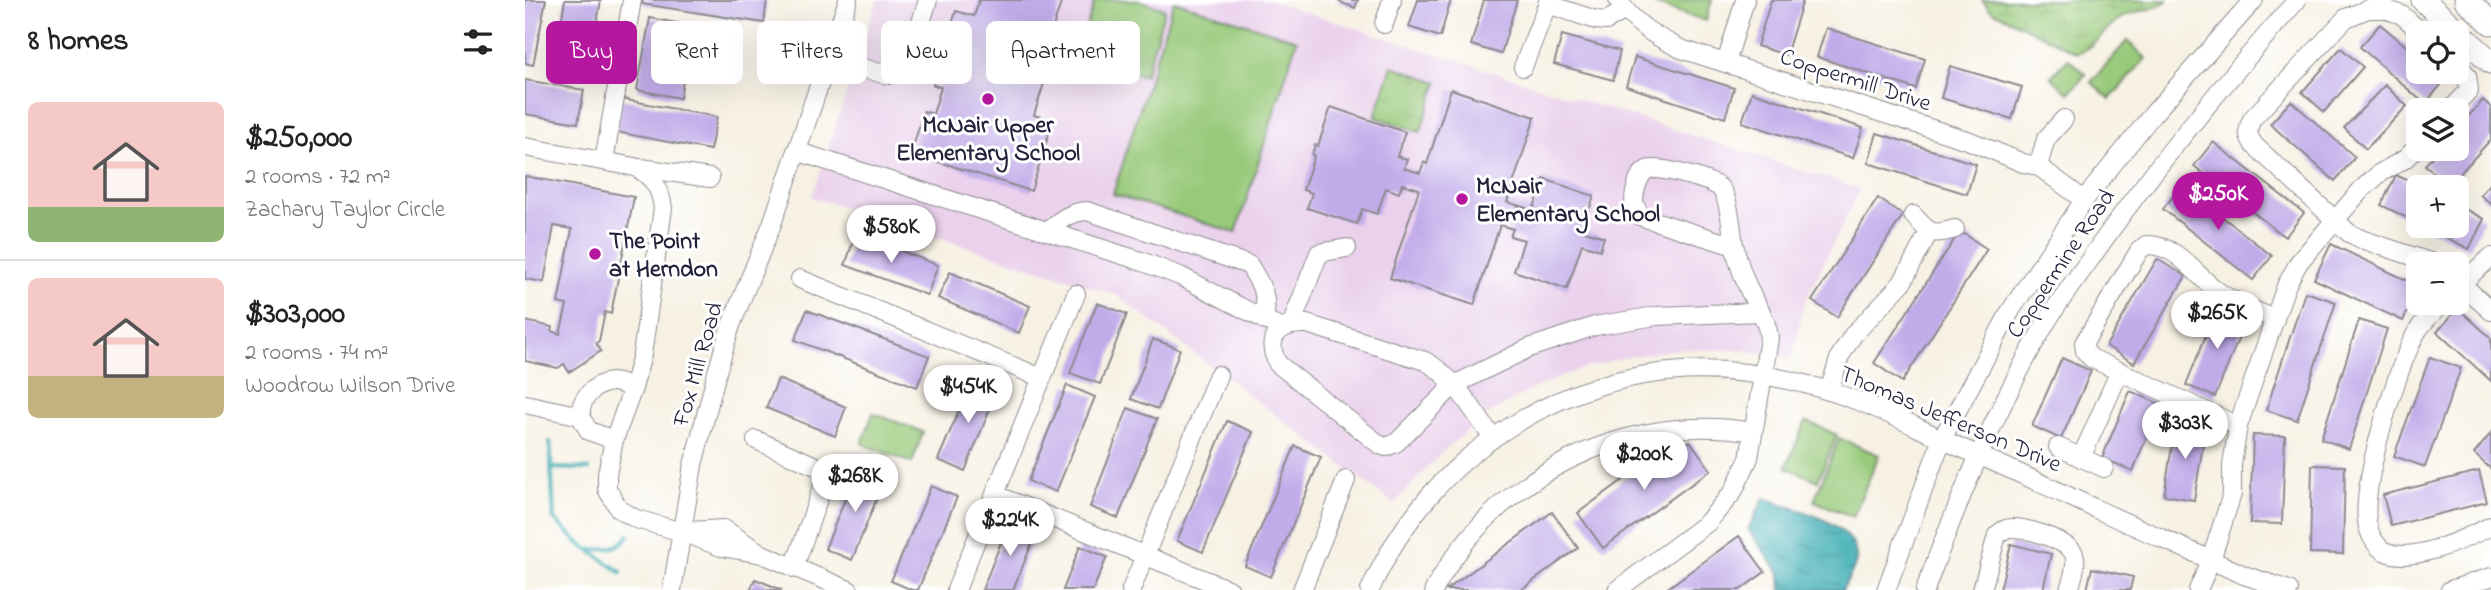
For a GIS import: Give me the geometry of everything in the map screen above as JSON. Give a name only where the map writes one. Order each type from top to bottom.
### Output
[{"type":"main road","points":[[2423,0],[2491,62]]},
{"type":"main road","points":[[2466,0],[2491,23]]},
{"type":"street","points":[[604,161],[632,0]]},
{"type":"street","name":"Fox Mill Road","points":[[841,21],[848,0]]},
{"type":"street","points":[[867,69],[887,75],[906,70],[928,0]]},
{"type":"street","points":[[1384,24],[1392,0]]},
{"type":"street","points":[[1726,63],[1745,0]]},
{"type":"street","name":"Coppermine Road","points":[[1885,590],[1942,439],[2011,310],[2084,200],[2153,114],[2255,0]]},
{"type":"street","name":"Coppermine Road","points":[[1925,590],[1980,456],[2022,367],[2054,310],[2137,193],[2196,117],[2297,0]]},
{"type":"street","points":[[1523,66],[1548,2],[1596,20],[1606,21],[1622,5]]},
{"type":"street","name":"Coppermill Drive","points":[[1622,5],[1649,33],[1681,49],[1970,141],[2023,163],[2038,166],[2084,200]]},
{"type":"street","points":[[2406,254],[2349,233],[2254,145],[2249,138],[2248,128],[2252,119],[2346,18],[2368,9],[2385,9],[2402,15],[2409,21]]},
{"type":"street","name":"Fox Mill Road","points":[[672,590],[693,465],[720,360],[731,325],[772,224],[819,84]]},
{"type":"street","points":[[2038,166],[2046,139],[2064,119]]},
{"type":"street","points":[[525,147],[710,178]]},
{"type":"street","points":[[796,151],[1141,261],[1180,276],[1264,320],[1286,326],[1307,324],[1425,361],[1440,369],[1493,438]]},
{"type":"street","points":[[2198,590],[2211,560],[2232,494],[2232,465],[2238,426],[2286,286],[2299,262],[2361,190],[2380,173],[2406,158]]},
{"type":"street","points":[[635,167],[649,175],[656,183],[663,208],[642,355],[614,440],[607,474],[607,489],[612,500],[619,509],[636,519],[683,531],[724,529],[762,554],[849,590]]},
{"type":"street","points":[[1617,590],[1707,523],[1733,492],[1749,458],[1769,339],[1769,327],[1748,286],[1734,246],[1726,196],[1720,188],[1710,182],[1658,168],[1647,170],[1640,177],[1633,199],[1635,208],[1642,217],[1734,246]]},
{"type":"street","points":[[1047,231],[1063,218],[1087,211],[1249,265],[1263,289],[1267,304],[1264,320]]},
{"type":"street","points":[[1913,215],[1929,232],[1938,234],[1955,229]]},
{"type":"street","points":[[1829,391],[1840,356],[1853,335],[1902,283],[1929,232]]},
{"type":"street","points":[[2238,426],[2091,358],[2085,351],[2084,343],[2139,251],[2146,245],[2167,247],[2220,293],[2275,319]]},
{"type":"street","points":[[1347,248],[1319,253],[1286,326],[1274,338],[1272,353],[1278,364],[1386,447],[1396,443],[1454,385],[1529,348],[1595,326],[1656,316],[1761,312]]},
{"type":"street","points":[[2469,274],[2491,257]]},
{"type":"street","points":[[800,278],[1042,378]]},
{"type":"street","points":[[2469,292],[2491,311]]},
{"type":"street","points":[[955,590],[1076,294]]},
{"type":"street","points":[[2431,315],[2416,331],[2403,361],[2376,447],[2369,483],[2368,529],[2375,542],[2385,551],[2405,554],[2427,551],[2456,542],[2491,526]]},
{"type":"street","name":"Thomas Jefferson Drive","points":[[1370,590],[1395,544],[1427,499],[1451,473],[1493,438],[1571,395],[1621,380],[1691,370],[1725,369],[1762,373],[1860,401],[2256,580],[2289,590]]},
{"type":"street","points":[[2081,458],[2119,373]]},
{"type":"street","points":[[1131,590],[1218,375]]},
{"type":"street","points":[[614,440],[589,431],[581,416],[583,405],[594,388],[610,382],[633,388]]},
{"type":"street","points":[[525,404],[581,416]]},
{"type":"street","points":[[1434,590],[1459,550],[1487,519],[1529,482],[1567,459],[1616,440],[1663,429],[1726,427],[1753,432]]},
{"type":"street","points":[[756,440],[818,467],[825,473],[794,568]]},
{"type":"street","points":[[2058,447],[2103,468]]},
{"type":"street","points":[[1302,590],[1346,480]]},
{"type":"street","points":[[996,495],[1230,590]]},
{"type":"street","points":[[1982,590],[1997,535],[2004,529],[2013,527],[2063,544],[2073,553],[2075,563],[2069,590]]},
{"type":"street","points":[[2454,590],[2491,577]]},
{"type":"shaded area","points":[[877,0],[1268,0],[1860,189],[1804,303],[1792,358],[1742,350],[1679,349],[1622,358],[1575,371],[1530,390],[1483,418],[1441,453],[1394,504],[1115,294],[812,197],[849,84],[867,84],[867,30]]},
{"type":"green space","points":[[1095,0],[1137,0],[1165,9],[1145,76],[1140,74],[1140,21],[1089,21]]},
{"type":"green space","points":[[1656,0],[1712,0],[1706,21],[1654,4]]},
{"type":"green space","points":[[1982,0],[2168,0],[2156,7],[2121,18],[2077,53],[1990,10]]},
{"type":"green space","points":[[1174,1],[1297,40],[1236,233],[1113,194]]},
{"type":"green space","points":[[2127,41],[2146,58],[2110,99],[2091,82]]},
{"type":"green space","points":[[2068,58],[2086,74],[2069,93],[2051,77]]},
{"type":"green space","points":[[1392,66],[1438,82],[1420,132],[1375,117]]},
{"type":"green space","points":[[873,413],[923,432],[912,463],[862,444]]},
{"type":"green space","points":[[1806,421],[1837,435],[1818,481],[1786,467]]},
{"type":"green space","points":[[1839,438],[1879,455],[1853,517],[1814,501]]},
{"type":"water","points":[[1764,498],[1822,519],[1847,536],[1854,548],[1856,561],[1842,590],[1781,590],[1780,574],[1748,529]]},
{"type":"building","points":[[525,0],[546,0],[533,65],[525,63]]},
{"type":"building","points":[[565,0],[601,0],[597,21],[561,21]]},
{"type":"building","points":[[643,0],[767,0],[764,21],[757,22],[642,4]]},
{"type":"building","name":"McNair Upper Elementary School","points":[[979,0],[1062,0],[1055,21],[986,21],[986,84],[1044,84],[1034,115],[1053,121],[1031,191],[911,153],[924,111],[933,114],[941,87],[933,84],[972,84],[972,21],[953,21],[956,11],[974,16]]},
{"type":"building","points":[[1335,0],[1358,0],[1355,8]]},
{"type":"building","points":[[1418,0],[1451,0],[1440,37],[1409,27]]},
{"type":"building","points":[[1484,0],[1517,0],[1501,54],[1471,45]]},
{"type":"building","points":[[1771,0],[1803,0],[1786,55],[1757,46]]},
{"type":"building","points":[[650,18],[666,21],[651,21],[651,84],[683,84],[680,98],[637,90]]},
{"type":"building","points":[[2380,24],[2406,46],[2406,84],[2442,84],[2430,98],[2418,98],[2360,47]]},
{"type":"building","points":[[1826,28],[1925,59],[1916,89],[1817,57]]},
{"type":"building","points":[[1562,35],[1620,51],[1613,80],[1554,64]]},
{"type":"building","points":[[2341,48],[2363,67],[2324,112],[2302,92]]},
{"type":"building","points":[[1635,57],[1734,88],[1725,118],[1626,86]]},
{"type":"building","points":[[1950,66],[2022,87],[2012,119],[1941,98]]},
{"type":"building","points":[[525,80],[584,90],[578,123],[525,114]]},
{"type":"building","points":[[2385,85],[2406,105],[2366,149],[2344,128]]},
{"type":"building","name":"McNair Elementary School","points":[[1451,89],[1535,117],[1507,202],[1533,210],[1544,179],[1594,196],[1582,230],[1604,237],[1600,250],[1582,244],[1567,289],[1514,271],[1524,240],[1510,236],[1513,229],[1500,225],[1474,305],[1390,278],[1419,189],[1402,184],[1399,193],[1386,188],[1377,214],[1362,209],[1357,224],[1307,208],[1312,193],[1303,190],[1315,145],[1318,146],[1331,107],[1405,132],[1397,156],[1407,159],[1404,168],[1420,173],[1424,162],[1427,164]]},
{"type":"building","points":[[1752,92],[1863,128],[1853,158],[1742,122]]},
{"type":"building","points":[[622,99],[717,117],[710,150],[616,132]]},
{"type":"building","points":[[2483,100],[2491,107],[2491,139],[2459,175],[2436,175],[2425,165],[2428,161],[2469,161],[2469,116]]},
{"type":"building","points":[[2291,101],[2355,157],[2335,181],[2270,124]]},
{"type":"building","points":[[1877,133],[1976,164],[1967,194],[1868,163]]},
{"type":"building","points":[[2213,142],[2304,213],[2285,237],[2194,166]]},
{"type":"building","points":[[2396,175],[2406,180],[2406,218],[2381,205]]},
{"type":"building","name":"The Point at Herndon","points":[[525,176],[634,197],[611,314],[605,312],[599,341],[596,343],[601,351],[569,372],[564,364],[558,368],[525,361],[525,321],[552,327],[551,331],[560,334],[567,305],[558,303],[572,229],[554,226],[544,282],[525,279]]},
{"type":"building","points":[[2491,183],[2491,204],[2480,195]]},
{"type":"building","points":[[2182,185],[2272,256],[2253,280],[2163,209]]},
{"type":"building","points":[[1878,198],[1903,215],[1837,317],[1812,301]]},
{"type":"building","points":[[2469,211],[2484,219],[2469,249],[2447,238],[2469,238]]},
{"type":"building","points":[[1960,231],[1987,249],[1902,382],[1874,363]]},
{"type":"building","points":[[856,234],[938,265],[927,295],[845,265]]},
{"type":"building","points":[[2331,244],[2406,280],[2406,314],[2403,321],[2314,279]]},
{"type":"building","points":[[2157,259],[2186,276],[2134,363],[2106,346]]},
{"type":"building","points":[[950,272],[1030,306],[1019,333],[938,298]]},
{"type":"building","points":[[2305,292],[2336,302],[2297,420],[2266,410]]},
{"type":"building","points":[[1097,303],[1127,314],[1100,384],[1070,373]]},
{"type":"building","points":[[2218,305],[2247,317],[2215,397],[2186,385]]},
{"type":"building","points":[[807,310],[929,356],[917,387],[795,340]]},
{"type":"building","points":[[2452,315],[2466,315],[2491,338],[2491,381],[2437,332]]},
{"type":"building","points":[[2359,320],[2387,329],[2349,449],[2321,439]]},
{"type":"building","points":[[1153,339],[1180,349],[1158,409],[1131,399]]},
{"type":"building","points":[[2430,357],[2461,368],[2425,467],[2394,456]]},
{"type":"building","points":[[2062,358],[2091,371],[2061,439],[2032,426]]},
{"type":"building","points":[[778,379],[846,407],[835,436],[766,408]]},
{"type":"building","points":[[972,379],[998,389],[965,471],[938,460]]},
{"type":"building","points":[[1067,385],[1095,397],[1056,492],[1028,481]]},
{"type":"building","points":[[2130,391],[2160,404],[2133,471],[2102,458]]},
{"type":"building","points":[[1128,408],[1157,419],[1118,518],[1090,507]]},
{"type":"building","points":[[1227,421],[1253,432],[1203,552],[1177,541]]},
{"type":"building","points":[[2176,422],[2206,427],[2194,500],[2164,495]]},
{"type":"building","points":[[2491,433],[2491,469],[2474,454]]},
{"type":"building","points":[[2253,435],[2285,436],[2282,524],[2250,523]]},
{"type":"building","points":[[1679,439],[1683,446],[1690,441],[1711,470],[1603,548],[1578,513]]},
{"type":"building","points":[[1295,446],[1321,457],[1271,577],[1245,566]]},
{"type":"building","points":[[2312,465],[2345,466],[2343,554],[2310,553]]},
{"type":"building","points":[[858,467],[885,478],[852,560],[825,549]]},
{"type":"building","points":[[2479,471],[2487,502],[2391,526],[2383,495]]},
{"type":"building","points":[[931,486],[957,497],[918,590],[912,590],[891,581]]},
{"type":"building","points":[[1552,512],[1578,548],[1521,590],[1446,590]]},
{"type":"building","points":[[1010,520],[1037,531],[1013,590],[982,590]]},
{"type":"building","points":[[1739,536],[1765,572],[1740,590],[1665,590]]},
{"type":"building","points":[[2011,544],[2051,554],[2043,590],[2000,590]]},
{"type":"building","points":[[1080,546],[1107,557],[1093,590],[1063,590]]},
{"type":"building","points":[[2092,568],[2133,577],[2130,590],[2087,590]]},
{"type":"building","points":[[755,579],[782,590],[750,590]]},
{"type":"waterway","points":[[550,442],[554,519],[580,544],[621,572]]},
{"type":"waterway","points":[[551,468],[589,469]]},
{"type":"waterway","points":[[590,550],[617,546],[629,535]]},
{"type":"place","name":"McNair Upper Elementary School","points":[[988,99]]},
{"type":"place","name":"McNair Elementary School","points":[[1462,199]]},
{"type":"place","name":"The Point at Herndon","points":[[595,254]]}]
